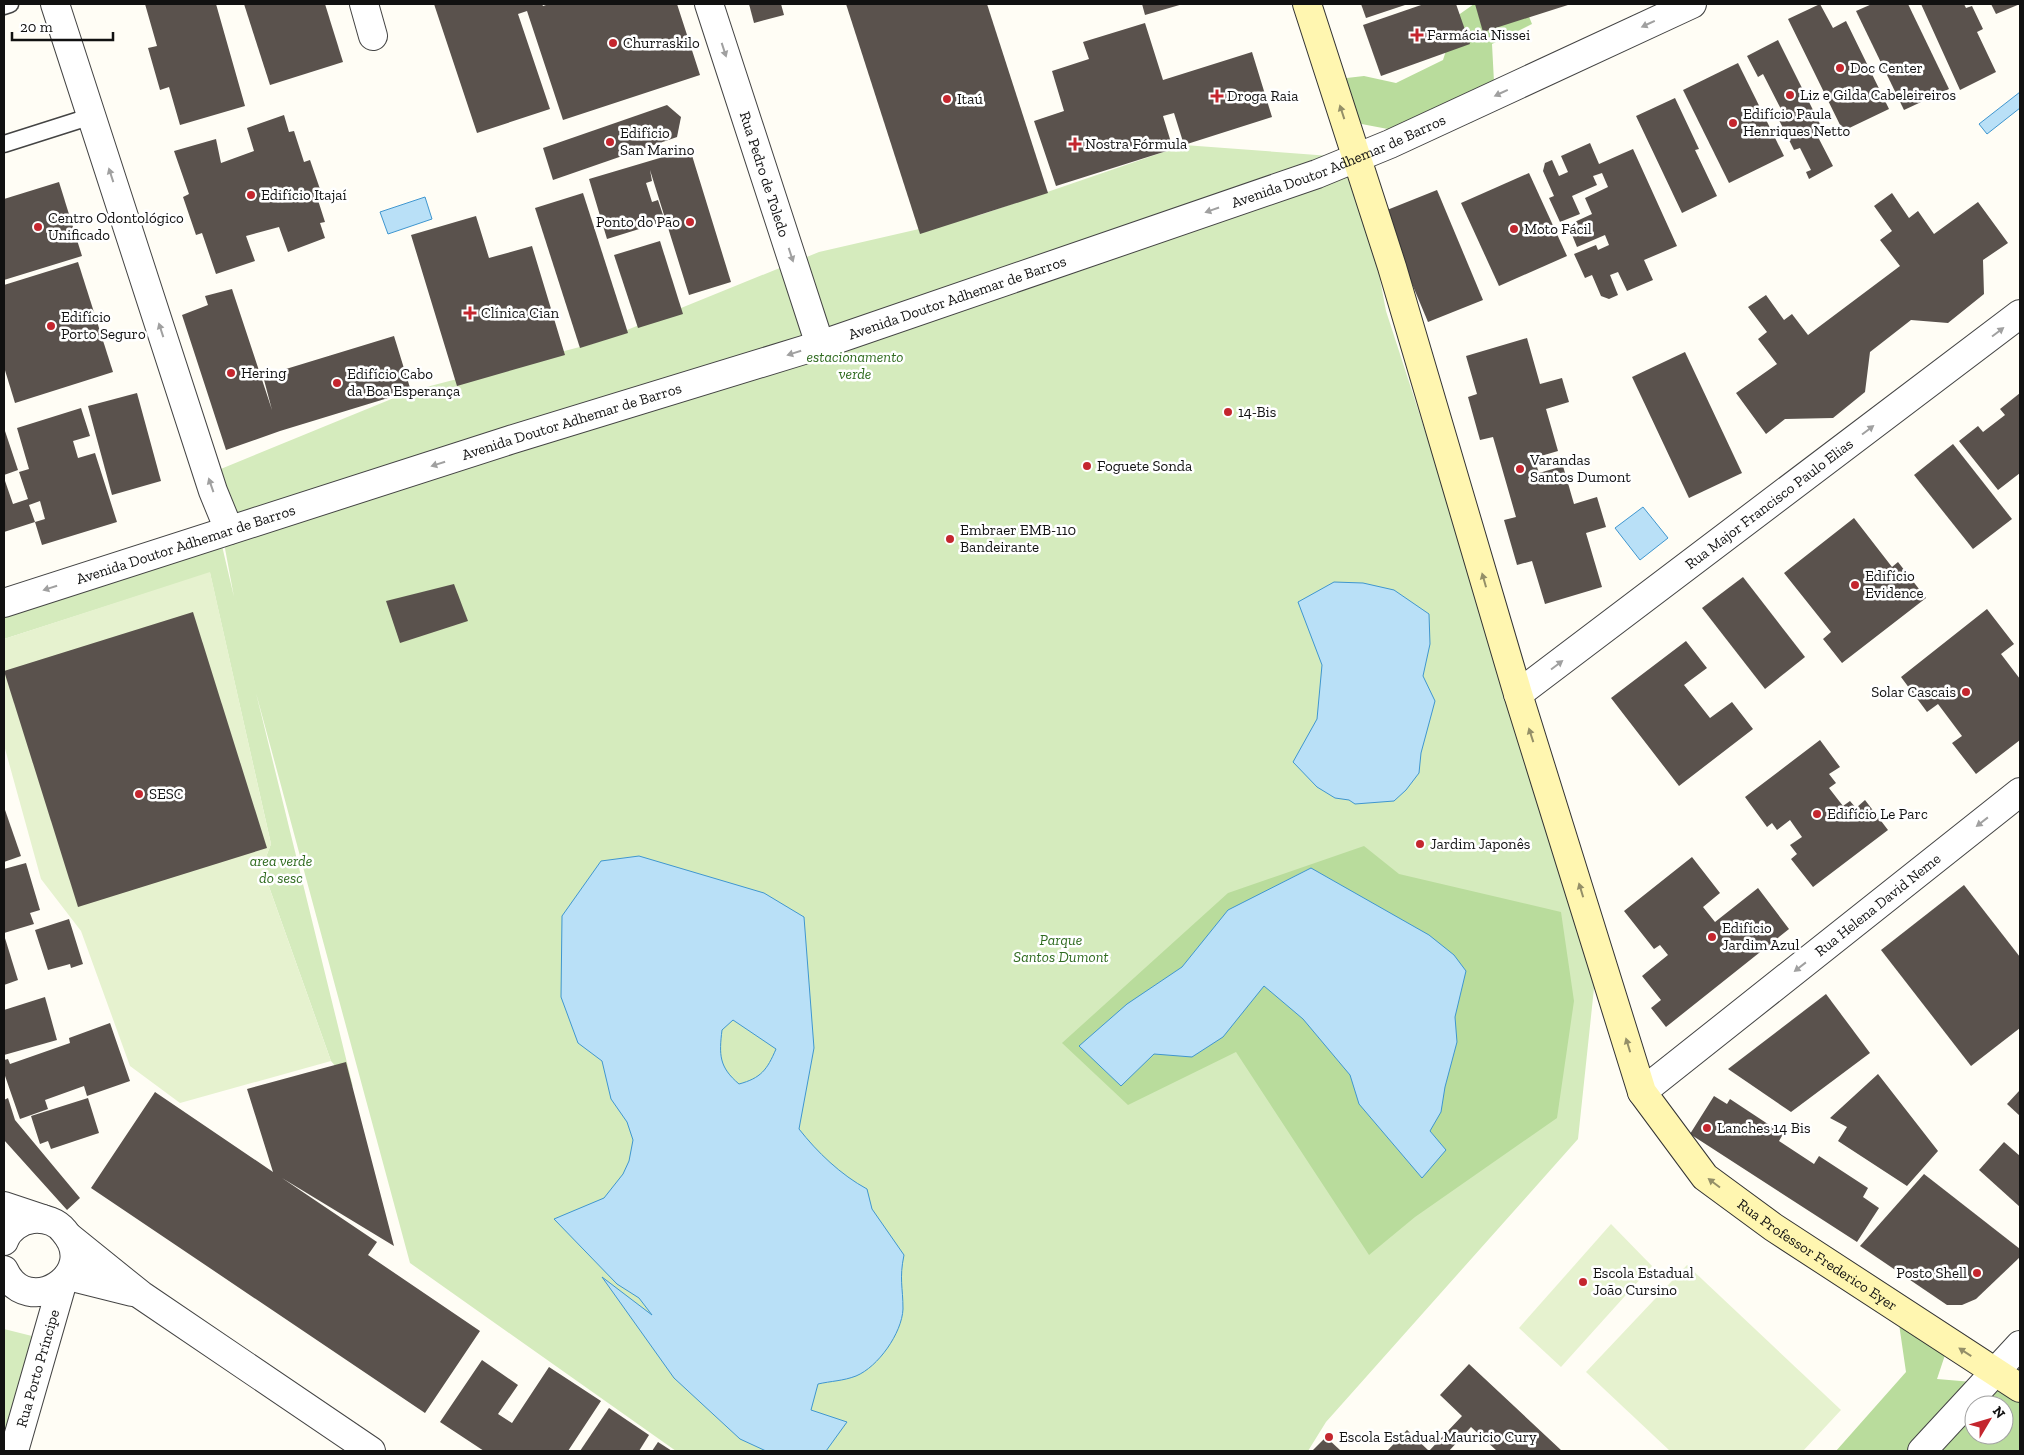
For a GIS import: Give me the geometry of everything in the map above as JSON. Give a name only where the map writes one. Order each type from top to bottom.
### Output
[{"type":"main road","name":"Rua Professor Frederico Eyer","points":[[1307,4],[1392,267],[1518,694],[1642,1092],[1705,1176],[1773,1227],[2020,1388]]},
{"type":"street","points":[[56,4],[213,491],[229,530]]},
{"type":"street","points":[[364,4],[373,36]]},
{"type":"street","name":"Rua Pedro de Toledo","points":[[709,4],[820,345]]},
{"type":"street","name":"Avenida Doutor Adhemar de Barros","points":[[4,603],[229,530],[264,521],[510,440],[820,345],[1357,158],[1692,4]]},
{"type":"street","name":"Rua Major Francisco Paulo Elias","points":[[1518,694],[2020,314]]},
{"type":"street","name":"Rua Helena David Neme","points":[[1642,1092],[2020,792]]},
{"type":"street","points":[[4,1206],[53,1222],[142,1295],[371,1451]]},
{"type":"street","points":[[4,1241],[20,1223],[42,1219]]},
{"type":"street","name":"Rua Porto Príncipe","points":[[14,1451],[65,1280],[74,1257],[69,1237]]},
{"type":"street","points":[[7,1280],[21,1289],[42,1292],[65,1280],[142,1295]]},
{"type":"street","points":[[1922,1451],[2020,1346]]},
{"type":"lane","points":[[4,6],[10,4]]},
{"type":"lane","points":[[4,144],[92,116]]},
{"type":"green space","points":[[1474,4],[1524,4],[1532,24],[1492,44],[1494,82],[1473,122],[1430,137],[1351,122],[1338,79],[1364,76],[1396,83],[1443,60],[1457,16]]},
{"type":"green space","name":"Parque Santos Dumont","points":[[1184,145],[1357,158],[1386,311],[1597,960],[1578,1139],[1326,1422],[1308,1451],[676,1451],[410,1263],[256,693],[353,1087],[331,1061],[262,867],[271,844],[210,573],[4,639],[4,603],[219,533],[234,597],[211,473],[411,391],[595,343],[819,252],[980,215]]},
{"type":"green space","name":"SESC","points":[[210,572],[271,844],[262,867],[331,1061],[180,1103],[130,1066],[81,931],[41,879],[4,745],[4,639]]},
{"type":"green space","points":[[1364,846],[1399,874],[1561,912],[1574,1001],[1557,1118],[1415,1217],[1369,1255],[1236,1052],[1128,1105],[1062,1043],[1228,893]]},
{"type":"green space","points":[[1611,1224],[1652,1266],[1561,1367],[1519,1328]]},
{"type":"green space","points":[[1687,1265],[1841,1410],[1803,1451],[1670,1451],[1586,1372]]},
{"type":"green space","points":[[1898,1317],[1948,1346],[1937,1379],[2020,1386],[2020,1451],[1836,1451],[1906,1372]]},
{"type":"green space","points":[[4,1329],[32,1336],[7,1451],[4,1451]]},
{"type":"water","points":[[2020,92],[2020,108],[1987,134],[1979,124]]},
{"type":"water","points":[[425,197],[432,219],[388,234],[380,212]]},
{"type":"water","points":[[1643,507],[1668,538],[1640,560],[1615,528]]},
{"type":"water","points":[[1334,582],[1363,583],[1394,590],[1429,614],[1430,644],[1423,676],[1435,701],[1421,753],[1419,773],[1406,790],[1394,801],[1355,804],[1349,800],[1335,798],[1317,787],[1293,762],[1317,719],[1322,665],[1298,602]]},
{"type":"water","points":[[639,856],[764,893],[804,917],[814,1048],[799,1129],[830,1162],[848,1177],[867,1189],[872,1209],[904,1255],[901,1277],[902,1318],[887,1348],[864,1372],[842,1380],[818,1384],[811,1410],[847,1422],[826,1451],[766,1451],[740,1439],[674,1378],[602,1277],[652,1315],[639,1298],[617,1284],[554,1219],[604,1198],[623,1174],[629,1161],[633,1140],[627,1122],[611,1099],[602,1061],[578,1043],[561,997],[562,916],[601,861]],"holes":[[[733,1020],[776,1049],[770,1062],[758,1076],[739,1084],[727,1072],[722,1060],[722,1030]]]},
{"type":"water","points":[[1311,868],[1429,935],[1454,955],[1466,971],[1455,1017],[1457,1042],[1445,1087],[1441,1112],[1430,1131],[1446,1150],[1422,1178],[1359,1104],[1350,1075],[1303,1019],[1264,986],[1223,1037],[1192,1057],[1154,1054],[1121,1086],[1079,1046],[1127,1004],[1182,967],[1228,910]]},
{"type":"building","points":[[145,4],[216,4],[245,106],[180,125],[169,87],[160,90],[148,48],[157,46]]},
{"type":"building","points":[[244,4],[325,4],[343,62],[270,85]]},
{"type":"building","points":[[434,4],[542,4],[543,6],[549,4],[677,4],[700,75],[563,120],[527,11],[518,14],[550,109],[477,133]]},
{"type":"building","points":[[749,4],[781,4],[784,15],[754,23]]},
{"type":"building","name":"Itaú","points":[[846,4],[987,4],[1048,193],[920,234]]},
{"type":"building","points":[[1142,4],[1183,4],[1145,15]]},
{"type":"building","points":[[1361,4],[1408,4],[1366,18]]},
{"type":"building","name":"Farmácia Nissei","points":[[1424,4],[1456,4],[1470,44],[1381,76],[1363,25]]},
{"type":"building","points":[[1475,4],[1571,4],[1483,32]]},
{"type":"building","name":"Doc Center","points":[[1820,4],[1833,28],[1846,21],[1889,109],[1843,131],[1788,19]]},
{"type":"building","points":[[1872,4],[1908,4],[1949,89],[1904,110],[1856,11]]},
{"type":"building","points":[[1921,4],[1964,4],[1966,8],[1972,6],[1983,29],[1977,32],[1996,72],[1960,90]]},
{"type":"building","points":[[1991,4],[2020,4],[1996,14]]},
{"type":"building","points":[[1145,23],[1163,80],[1252,52],[1272,117],[1184,145],[1174,113],[1163,116],[1173,149],[1056,186],[1034,121],[1064,111],[1052,71],[1089,59],[1083,42]]},
{"type":"building","name":"Liz e Gilda Cabeleireiros","points":[[1778,40],[1825,134],[1818,137],[1833,166],[1809,179],[1806,172],[1811,170],[1800,148],[1794,150],[1777,116],[1783,113],[1763,74],[1758,77],[1747,56]]},
{"type":"building","name":"Edifício Paula Henriques Netto","points":[[1738,63],[1784,156],[1729,183],[1683,90]]},
{"type":"building","points":[[1675,98],[1699,149],[1695,150],[1717,196],[1682,213],[1636,116]]},
{"type":"building","name":"Edifício San Marino","points":[[667,105],[681,117],[677,137],[553,180],[543,148]]},
{"type":"building","name":"Edifício Itajaí","points":[[284,115],[289,132],[294,131],[304,162],[310,160],[321,192],[316,194],[325,222],[320,223],[325,238],[288,252],[279,227],[246,236],[255,261],[216,274],[202,233],[196,235],[183,197],[189,194],[174,151],[216,139],[221,163],[254,151],[247,128]]},
{"type":"building","points":[[1590,143],[1599,164],[1633,149],[1677,246],[1644,260],[1653,280],[1627,291],[1618,272],[1610,275],[1618,295],[1609,299],[1601,296],[1592,275],[1585,278],[1574,254],[1596,245],[1598,250],[1609,245],[1605,235],[1577,247],[1568,225],[1592,214],[1585,198],[1608,187],[1602,173],[1593,176],[1597,185],[1572,196],[1580,214],[1560,222],[1549,198],[1554,196],[1543,171],[1545,163],[1552,160],[1559,176],[1568,172],[1561,156]]},
{"type":"building","name":"Ponto do Pão","points":[[690,149],[731,282],[689,295],[650,170],[652,181],[646,183],[652,202],[658,200],[665,221],[607,239],[589,179]]},
{"type":"building","name":"Moto Fácil","points":[[1529,173],[1567,256],[1499,286],[1461,203]]},
{"type":"building","name":"Centro Odontológico Unificado","points":[[59,182],[82,256],[4,280],[4,199]]},
{"type":"building","points":[[1437,190],[1483,300],[1428,322],[1382,212]]},
{"type":"building","points":[[583,193],[628,333],[580,348],[535,208]]},
{"type":"building","points":[[1892,193],[1909,218],[1918,211],[1934,234],[1978,202],[2008,243],[1983,260],[1984,294],[1948,323],[1911,320],[1870,352],[1865,392],[1833,418],[1785,419],[1766,434],[1736,393],[1777,364],[1758,339],[1767,332],[1748,307],[1766,295],[1784,320],[1792,314],[1808,335],[1900,266],[1880,240],[1892,231],[1874,206]]},
{"type":"building","name":"Clínica Cian","points":[[476,216],[489,258],[532,246],[565,355],[457,386],[411,235]]},
{"type":"building","points":[[660,241],[683,314],[638,328],[614,255]]},
{"type":"building","name":"Edifício Porto Seguro","points":[[78,262],[113,372],[15,403],[4,367],[4,285]]},
{"type":"building","points":[[232,289],[272,410],[263,376],[394,336],[411,391],[280,431],[226,450],[182,315],[208,305],[205,296]]},
{"type":"building","name":"Varandas Santos Dumont","points":[[1527,338],[1540,384],[1562,378],[1569,402],[1546,409],[1558,451],[1534,458],[1539,473],[1563,466],[1574,504],[1597,497],[1606,527],[1586,533],[1602,587],[1545,604],[1532,561],[1517,565],[1504,520],[1516,517],[1493,437],[1480,440],[1468,397],[1477,394],[1466,356]]},
{"type":"building","points":[[1685,352],[1742,473],[1689,498],[1632,377]]},
{"type":"building","points":[[137,393],[161,481],[112,495],[88,406]]},
{"type":"building","points":[[2020,393],[2020,473],[1998,490],[1959,441],[1978,426],[1983,432],[2005,415],[2000,409]]},
{"type":"building","points":[[81,408],[90,436],[73,441],[78,458],[95,453],[117,522],[42,545],[35,522],[4,532],[4,478],[13,504],[28,499],[19,472],[29,469],[17,428]],"holes":[[[40,501],[45,519],[35,522],[29,505]]]},
{"type":"building","points":[[4,428],[18,470],[4,475]]},
{"type":"building","points":[[1953,444],[2012,519],[1973,549],[1914,475]]},
{"type":"building","name":"Edifício Evidence","points":[[1854,518],[1892,567],[1898,562],[1926,598],[1842,663],[1823,639],[1831,632],[1784,573]]},
{"type":"building","points":[[1743,577],[1805,657],[1765,689],[1702,608]]},
{"type":"building","points":[[454,584],[468,621],[400,643],[386,601]]},
{"type":"building","name":"Solar Cascais","points":[[1987,609],[2014,644],[2001,654],[2020,679],[2020,740],[1976,774],[1952,743],[1962,736],[1938,704],[1927,712],[1901,677]]},
{"type":"building","points":[[193,612],[267,848],[78,907],[4,671]]},
{"type":"building","points":[[1686,641],[1707,668],[1684,685],[1710,718],[1732,702],[1753,729],[1679,786],[1611,698]]},
{"type":"building","name":"Edifício Le Parc","points":[[1820,740],[1840,767],[1829,774],[1836,783],[1829,788],[1843,806],[1850,801],[1856,808],[1865,800],[1888,830],[1813,887],[1791,859],[1797,854],[1790,845],[1802,837],[1790,820],[1777,830],[1772,823],[1767,827],[1745,797]]},
{"type":"building","points":[[4,807],[21,856],[4,862]]},
{"type":"building","name":"Edifício Jardim Azul","points":[[1692,857],[1720,893],[1703,907],[1715,922],[1758,888],[1789,929],[1666,1027],[1651,1008],[1661,1000],[1642,976],[1668,955],[1660,945],[1654,949],[1624,911]]},
{"type":"building","points":[[26,863],[40,910],[30,913],[34,924],[4,933],[4,869]]},
{"type":"building","points":[[1964,885],[2020,957],[2020,1028],[1971,1066],[1881,950]]},
{"type":"building","points":[[69,919],[83,964],[71,968],[70,964],[48,970],[35,930]]},
{"type":"building","points":[[4,935],[18,980],[4,985]]},
{"type":"building","points":[[1826,994],[1870,1053],[1791,1112],[1728,1069]]},
{"type":"building","points":[[45,997],[57,1040],[4,1055],[4,1010]]},
{"type":"building","points":[[110,1023],[130,1081],[87,1096],[84,1086],[45,1100],[48,1109],[20,1119],[4,1073],[4,1060],[8,1059],[10,1064],[70,1043],[69,1038]]},
{"type":"building","points":[[346,1062],[394,1246],[282,1178],[377,1242],[368,1255],[480,1331],[425,1413],[91,1188],[155,1092],[273,1172],[247,1089]]},
{"type":"building","points":[[1878,1074],[1938,1151],[1907,1186],[1838,1141],[1847,1127],[1830,1118]]},
{"type":"building","points":[[2020,1090],[2020,1116],[2007,1104]]},
{"type":"building","points":[[1714,1096],[1727,1104],[1730,1099],[1783,1134],[1779,1141],[1814,1164],[1819,1156],[1868,1188],[1863,1197],[1879,1208],[1857,1242],[1690,1134]]},
{"type":"building","points":[[8,1098],[15,1120],[80,1198],[67,1210],[4,1140],[4,1100]]},
{"type":"building","points":[[88,1098],[99,1133],[51,1149],[48,1141],[40,1144],[31,1116]]},
{"type":"building","points":[[2004,1142],[2020,1156],[2020,1207],[1979,1170]]},
{"type":"building","points":[[1924,1174],[2020,1249],[2020,1257],[1976,1299],[1962,1305],[1947,1305],[1860,1246]]},
{"type":"building","points":[[482,1360],[518,1385],[498,1414],[512,1423],[549,1367],[601,1401],[568,1451],[484,1451],[440,1422]]},
{"type":"building","points":[[1469,1364],[1562,1451],[1497,1451],[1471,1427],[1449,1451],[1429,1451],[1462,1416],[1440,1395]]},
{"type":"building","points":[[609,1408],[649,1435],[639,1451],[580,1451]]},
{"type":"building","points":[[1407,1430],[1429,1451],[1387,1451]]},
{"type":"building","points":[[1326,1437],[1341,1451],[1312,1451]]},
{"type":"building","points":[[658,1442],[672,1451],[652,1451]]},
{"type":"place","name":"Farmácia Nissei","points":[[1417,35]]},
{"type":"place","name":"Churraskilo","points":[[613,43]]},
{"type":"place","name":"Doc Center","points":[[1840,68]]},
{"type":"place","name":"Liz e Gilda Cabeleireiros","points":[[1790,95]]},
{"type":"place","name":"Droga Raia","points":[[1217,96]]},
{"type":"place","name":"Itaú","points":[[947,99]]},
{"type":"place","name":"Edifício Paula Henriques Netto","points":[[1733,123]]},
{"type":"place","name":"Edifício San Marino","points":[[610,142]]},
{"type":"place","name":"Nostra Fórmula","points":[[1075,144]]},
{"type":"place","name":"Edifício Itajaí","points":[[251,195]]},
{"type":"place","name":"Ponto do Pão","points":[[690,222]]},
{"type":"place","name":"Centro Odontológico Unificado","points":[[38,227]]},
{"type":"place","name":"Moto Fácil","points":[[1514,229]]},
{"type":"place","name":"Clínica Cian","points":[[470,313]]},
{"type":"place","name":"Edifício Porto Seguro","points":[[51,326]]},
{"type":"place","name":"Hering","points":[[231,373]]},
{"type":"place","name":"Edifício Cabo da Boa Esperança","points":[[337,383]]},
{"type":"place","name":"14-Bis","points":[[1228,412]]},
{"type":"place","name":"Foguete Sonda","points":[[1087,466]]},
{"type":"place","name":"Varandas Santos Dumont","points":[[1520,469]]},
{"type":"place","name":"Embraer EMB-110 Bandeirante","points":[[950,539]]},
{"type":"place","name":"Edifício Evidence","points":[[1855,585]]},
{"type":"place","name":"Solar Cascais","points":[[1966,692]]},
{"type":"place","name":"SESC","points":[[139,794]]},
{"type":"place","name":"Edifício Le Parc","points":[[1817,814]]},
{"type":"place","name":"Jardim Japonês","points":[[1420,844]]},
{"type":"place","name":"Edifício Jardim Azul","points":[[1712,937]]},
{"type":"place","name":"Lanches 14 Bis","points":[[1707,1128]]},
{"type":"place","name":"Posto Shell","points":[[1977,1273]]},
{"type":"place","name":"Escola Estadual João Cursino","points":[[1583,1282]]},
{"type":"place","name":"Escola Estadual Mauricio Cury","points":[[1329,1437]]},
{"type":"park label","name":"estacionamento verde","points":[[855,366]]},
{"type":"park label","name":"area verde do sesc","points":[[281,870]]}]
